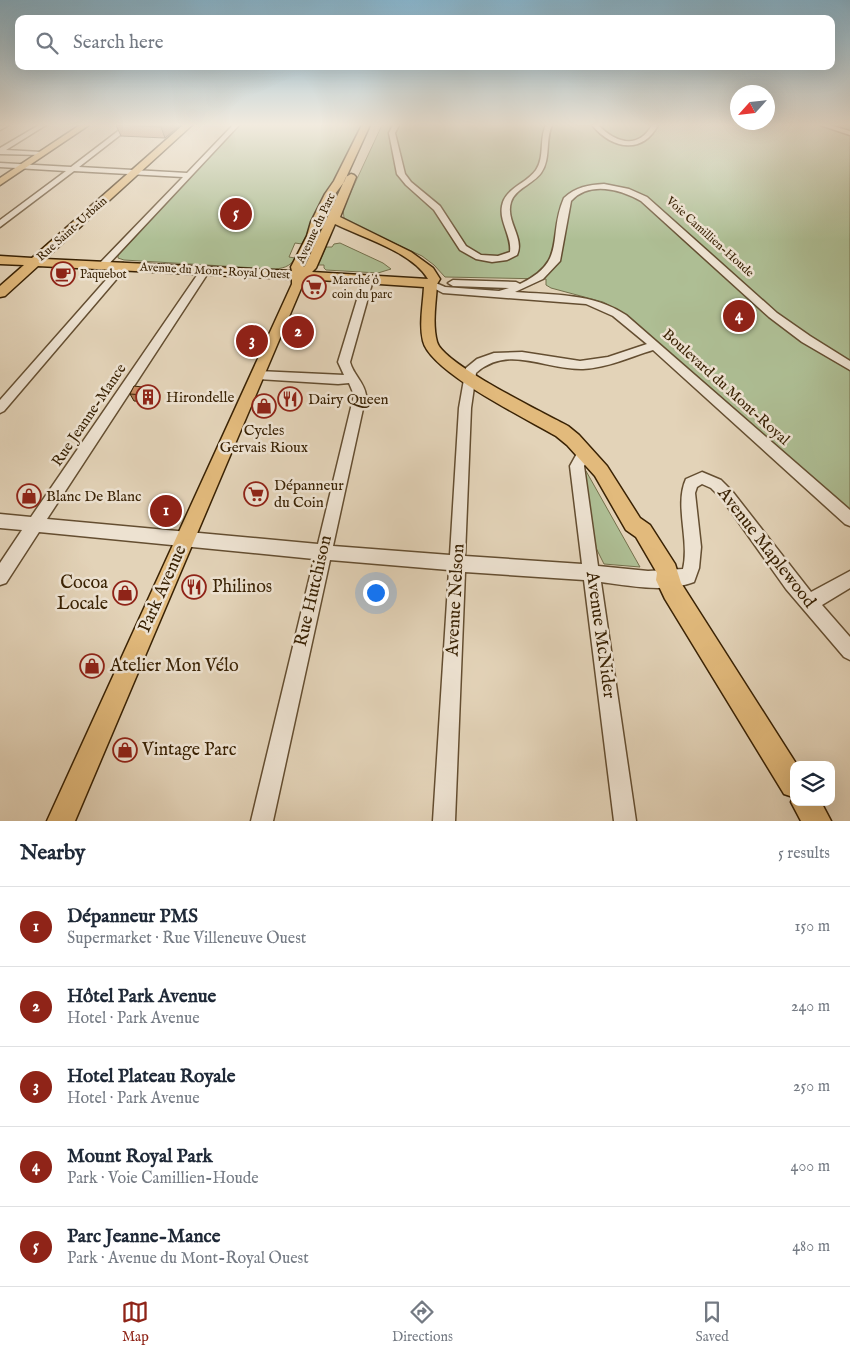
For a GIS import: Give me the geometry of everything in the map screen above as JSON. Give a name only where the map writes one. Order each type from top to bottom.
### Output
[{"type":"main road","points":[[0,182],[28,163]]},
{"type":"main road","name":"Rue Saint-Urbain","points":[[0,293],[145,163]]},
{"type":"main road","name":"Avenue du Parc","points":[[329,225],[325,216],[348,163]]},
{"type":"main road","name":"Avenue du Parc","points":[[339,182],[330,194],[316,222],[313,236],[297,267],[299,275],[310,268],[358,163]]},
{"type":"main road","points":[[334,214],[340,222],[414,258],[432,273],[434,279],[431,284],[428,324],[430,342],[437,355],[468,378],[562,431],[586,452],[601,471],[633,524],[632,534],[656,575],[667,580],[790,778]]},
{"type":"main road","points":[[329,225],[410,265],[431,284]]},
{"type":"main road","name":"Avenue du Mont-Royal Ouest","points":[[0,260],[299,275],[431,284]]},
{"type":"main road","name":"Park Avenue","points":[[61,821],[258,375],[298,282],[299,275]]},
{"type":"main road","points":[[808,806],[817,821]]},
{"type":"street","points":[[0,224],[79,163]]},
{"type":"street","points":[[102,266],[200,163]]},
{"type":"street","points":[[398,163],[403,177],[408,183],[439,210],[461,247],[472,254],[490,259],[509,257],[514,253],[506,203],[511,195],[532,179],[542,163]]},
{"type":"street","points":[[0,165],[189,175]]},
{"type":"street","name":"Voie Camillien-Houde","points":[[502,284],[534,275],[544,267],[554,245],[563,200],[570,192],[589,186],[619,187],[647,198],[772,312],[808,338],[850,364]]},
{"type":"street","name":"Voie Camillien-Houde","points":[[545,274],[555,261],[569,196],[577,191],[593,187],[608,187],[626,191],[641,197],[651,205],[779,320],[813,344],[850,364]]},
{"type":"street","points":[[0,408],[123,266]]},
{"type":"street","name":"Rue Jeanne-Mance","points":[[0,577],[205,270]]},
{"type":"street","points":[[521,286],[545,274]]},
{"type":"street","points":[[545,274],[542,280],[546,287],[569,298]]},
{"type":"street","name":"Rue Hutchison","points":[[262,821],[360,395],[357,382],[345,370],[344,362],[368,280]]},
{"type":"street","name":"Boulevard du Mont-Royal","points":[[431,284],[502,284],[521,286],[595,303],[617,313],[850,520]]},
{"type":"street","name":"Boulevard du Mont-Royal","points":[[431,284],[443,290],[569,298]]},
{"type":"street","name":"Boulevard du Mont-Royal","points":[[488,293],[510,291],[521,286]]},
{"type":"street","points":[[468,378],[470,370],[474,366],[483,359],[495,356],[514,356],[580,365],[592,364],[655,345]]},
{"type":"street","points":[[258,375],[338,380],[352,378]]},
{"type":"street","name":"Avenue Nelson","points":[[444,821],[458,564],[464,408],[468,378]]},
{"type":"street","name":"Avenue McNider","points":[[586,452],[577,466],[625,821]]},
{"type":"street","name":"Avenue Maplewood","points":[[667,580],[688,576],[691,570],[693,558],[688,493],[691,483],[702,478],[716,484],[727,495],[809,603],[850,651]]},
{"type":"street","points":[[0,521],[458,564],[592,572],[667,580]]},
{"type":"street","points":[[809,603],[850,579]]},
{"type":"green space","points":[[203,163],[343,163],[302,244],[295,243],[289,257],[295,258],[291,264],[285,267],[272,269],[124,260],[118,258],[118,254]]},
{"type":"green space","points":[[364,163],[850,163],[850,513],[618,310],[603,302],[551,288],[546,285],[546,279],[445,277],[422,256],[344,218],[343,209]]},
{"type":"green space","points":[[340,243],[383,263],[391,269],[378,273],[326,270],[324,265],[318,265],[326,247],[332,247],[334,244]]},
{"type":"green space","points":[[584,470],[640,567],[604,564],[596,548]]},
{"type":"building","points":[[134,386],[150,388],[145,395],[130,394]]},
{"type":"place","name":"Parc Jeanne-Mance","points":[[236,214]]},
{"type":"place","name":"Paquebot","points":[[63,274]]},
{"type":"place","name":"Marché ô coin du parc","points":[[314,287]]},
{"type":"place","name":"Mount Royal Park","points":[[739,316]]},
{"type":"place","name":"Hôtel Park Avenue","points":[[298,332]]},
{"type":"place","name":"Hotel Plateau Royale","points":[[252,341]]},
{"type":"place","name":"Hirondelle","points":[[148,397]]},
{"type":"place","name":"Dairy Queen","points":[[290,399]]},
{"type":"place","name":"Cycles Gervais Rioux","points":[[264,406]]},
{"type":"place","name":"Dépanneur du Coin","points":[[256,494]]},
{"type":"place","name":"Blanc De Blanc","points":[[29,496]]},
{"type":"place","name":"Dépanneur PMS","points":[[166,511]]},
{"type":"place","name":"Philinos","points":[[194,587]]},
{"type":"place","name":"Cocoa Locale","points":[[125,593]]},
{"type":"place","name":"Atelier Mon Vélo","points":[[92,666]]},
{"type":"place","name":"Vintage Parc","points":[[125,750]]}]
